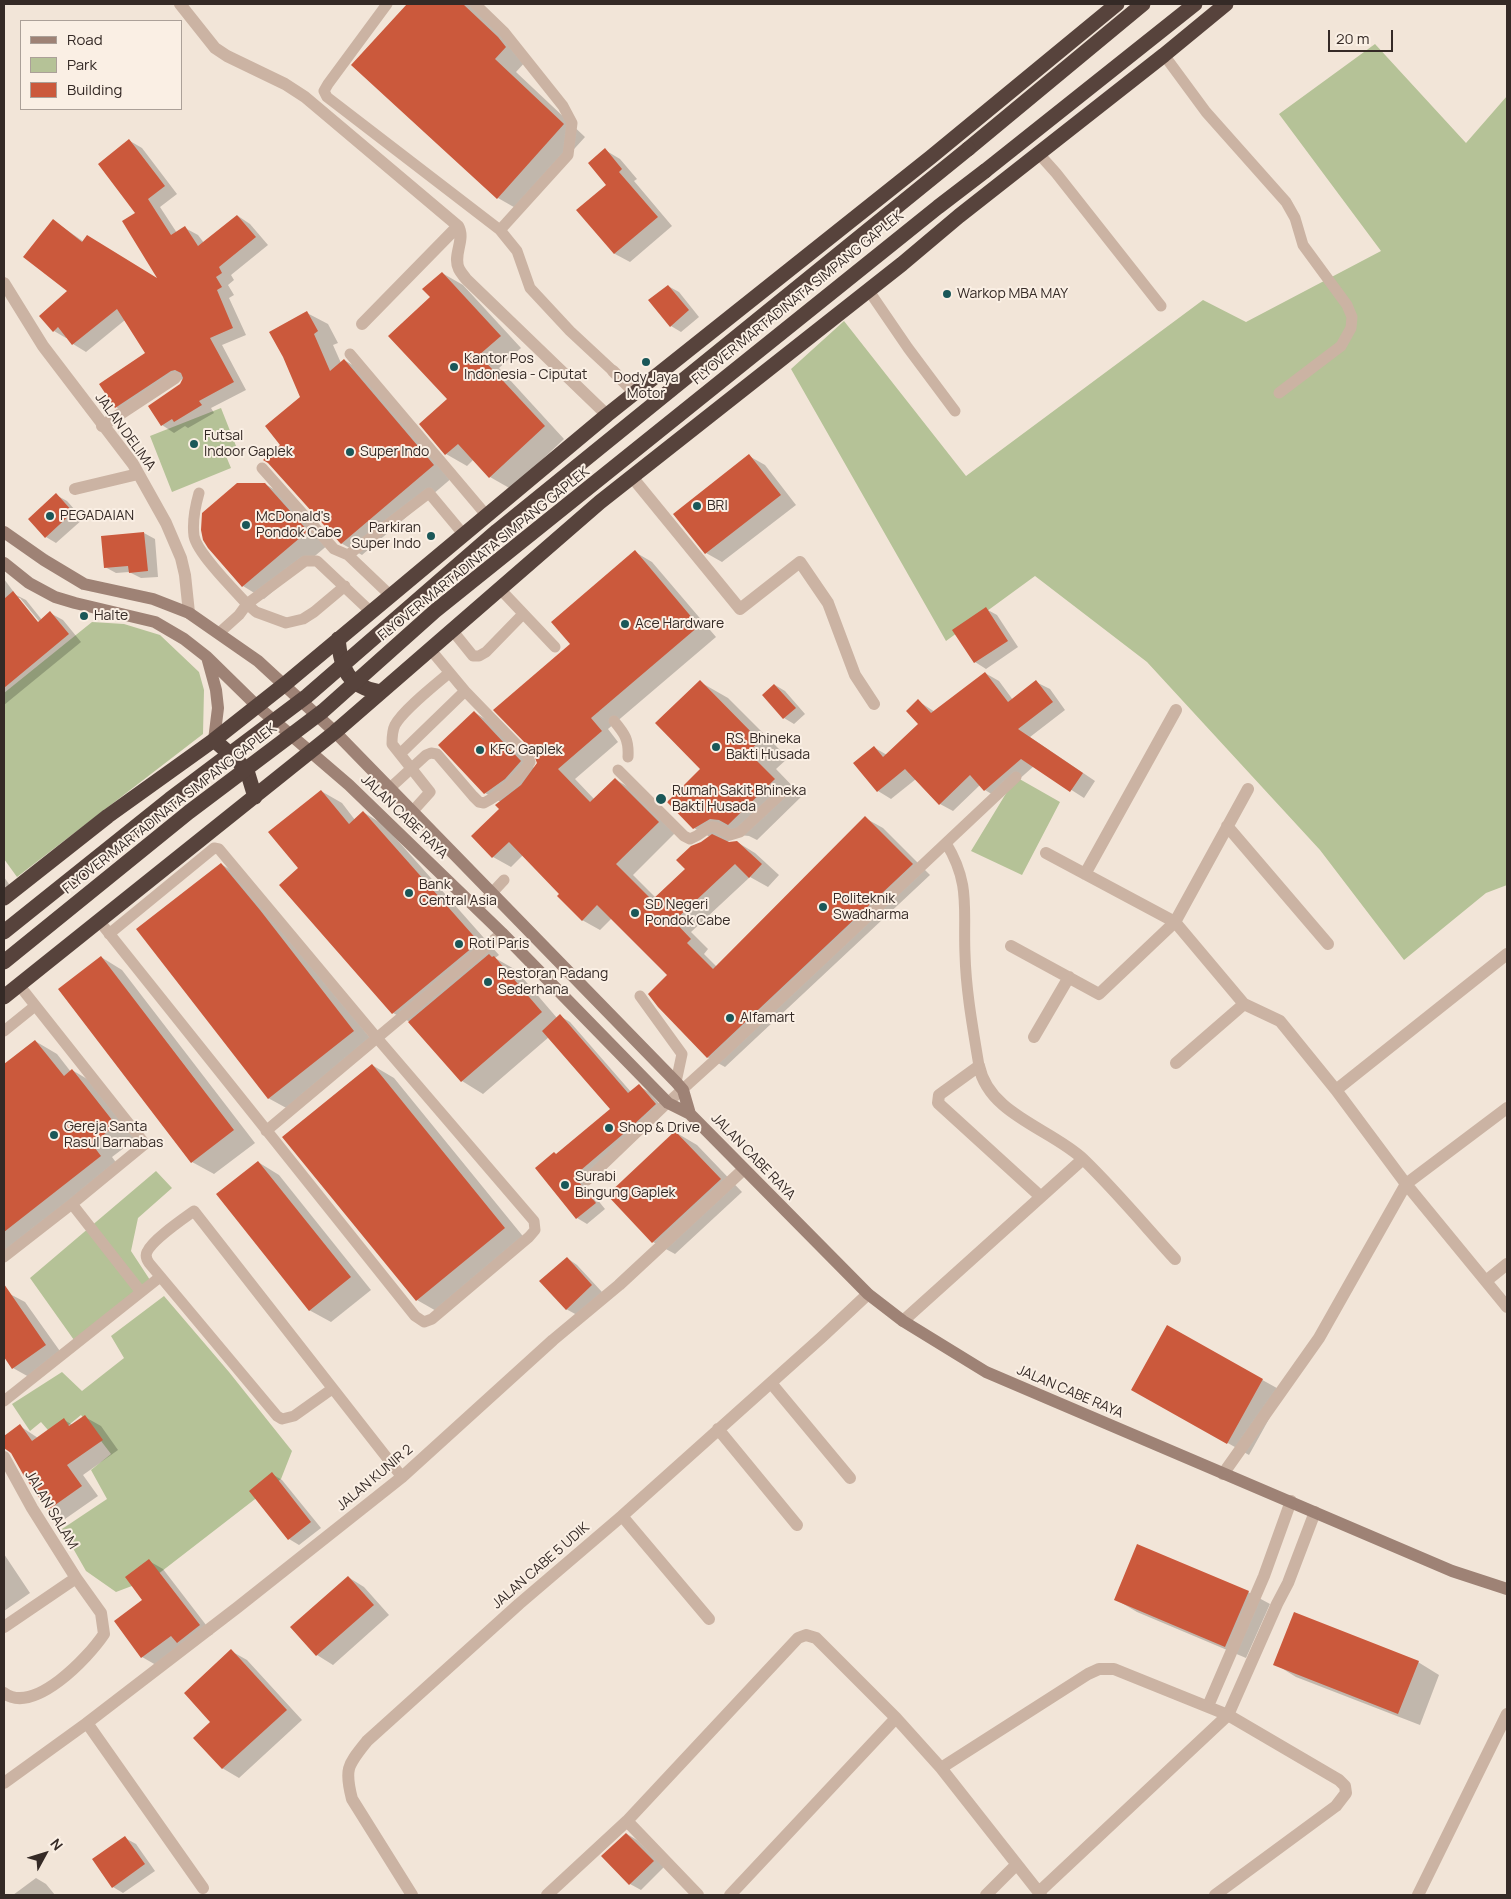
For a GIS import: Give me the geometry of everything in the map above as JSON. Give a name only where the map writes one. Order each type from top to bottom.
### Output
[{"type":"highway","points":[[4,898],[108,816],[214,740],[285,684],[607,415],[931,156],[1117,4]]},
{"type":"highway","name":"FLYOVER MARTADINATA SIMPANG GAPLEK","points":[[4,932],[170,799],[292,708],[498,531],[968,149],[1143,4]]},
{"type":"highway","name":"FLYOVER MARTADINATA SIMPANG GAPLEK","points":[[4,962],[190,812],[323,710],[436,611],[938,207],[1195,4]]},
{"type":"highway","points":[[4,997],[104,928],[632,476],[869,290],[1226,4]]},
{"type":"highway","points":[[338,639],[342,661],[347,673],[358,686],[380,692]]},
{"type":"highway","points":[[214,740],[239,762],[248,774],[255,797]]},
{"type":"main road","name":"JALAN CABE RAYA","points":[[4,534],[84,584],[153,600],[189,613],[258,661],[335,732],[679,1086],[690,1114]]},
{"type":"main road","name":"JALAN CABE RAYA","points":[[4,563],[29,583],[55,597],[155,622],[184,639],[207,657],[257,706],[349,785],[502,933],[668,1103],[690,1114],[868,1294],[903,1321],[986,1372],[1452,1571],[1507,1588]]},
{"type":"main road","points":[[207,657],[216,690],[218,708],[214,740]]},
{"type":"street","points":[[180,4],[215,48],[227,56],[285,84],[305,97],[458,226],[462,235],[458,250],[458,268],[466,279],[607,415]]},
{"type":"street","points":[[362,324],[458,226]]},
{"type":"street","name":"JALAN DELIMA","points":[[4,283],[43,346],[102,426],[133,464],[177,546],[185,575],[189,613]]},
{"type":"street","points":[[612,371],[635,393]]},
{"type":"street","points":[[102,426],[175,378]]},
{"type":"street","points":[[75,489],[138,474]]},
{"type":"street","points":[[632,476],[740,609],[800,562],[828,602],[855,675],[874,704]]},
{"type":"street","points":[[1086,874],[1176,710]]},
{"type":"street","points":[[1011,946],[1099,994],[1175,922],[1248,789]]},
{"type":"street","points":[[1227,826],[1328,944]]},
{"type":"street","points":[[1046,853],[1175,922],[1244,1004],[1280,1021],[1336,1090],[1406,1184],[1507,1307]]},
{"type":"street","points":[[1336,1090],[1507,954]]},
{"type":"street","points":[[1034,1037],[1069,977]]},
{"type":"street","points":[[1176,1063],[1244,1004]]},
{"type":"street","points":[[1040,1196],[938,1103],[939,1095],[979,1066],[982,1080],[997,1100],[1083,1159],[1175,1259]]},
{"type":"street","points":[[1223,1474],[1319,1338],[1406,1184],[1507,1108]]},
{"type":"street","points":[[903,1321],[1083,1159]]},
{"type":"street","name":"JALAN KUNIR 2","points":[[4,1783],[87,1723],[238,1607],[402,1477],[552,1340],[619,1285],[744,1169]]},
{"type":"street","points":[[1486,1281],[1507,1264]]},
{"type":"street","name":"JALAN CABE 5 UDIK","points":[[412,1895],[352,1799],[348,1784],[349,1765],[367,1741],[519,1604],[622,1516],[868,1294]]},
{"type":"street","points":[[771,1383],[850,1478]]},
{"type":"street","points":[[718,1429],[797,1525]]},
{"type":"street","name":"JALAN SALAM","points":[[4,1457],[32,1508],[100,1614],[104,1634],[98,1644],[56,1684],[34,1696],[11,1698],[4,1693]]},
{"type":"street","points":[[1208,1706],[1264,1576],[1291,1501]]},
{"type":"street","points":[[548,1895],[626,1820],[798,1638],[806,1635],[816,1638],[896,1718],[941,1768],[1040,1894],[1228,1715],[1288,1583],[1315,1512]]},
{"type":"street","points":[[622,1516],[709,1619]]},
{"type":"street","points":[[4,1627],[76,1578]]},
{"type":"street","points":[[941,1768],[1088,1674],[1099,1669],[1114,1669],[1228,1715],[1339,1780],[1345,1786],[1346,1793],[1336,1806],[1215,1895]]},
{"type":"street","points":[[1418,1895],[1507,1714]]},
{"type":"street","points":[[730,1895],[896,1718]]},
{"type":"street","points":[[87,1723],[203,1888]]},
{"type":"street","points":[[626,1820],[698,1895]]},
{"type":"street","points":[[986,1895],[1016,1865]]},
{"type":"lane","points":[[387,4],[324,91],[327,97],[500,230],[517,251],[530,288],[570,331],[612,371]]},
{"type":"lane","points":[[475,4],[504,32],[563,106],[572,123],[568,155],[500,230]]},
{"type":"lane","points":[[1164,55],[1206,112],[1286,202],[1295,218],[1303,245],[1347,305],[1352,317],[1351,328],[1341,346],[1279,393]]},
{"type":"lane","points":[[1039,154],[1056,172],[1161,306]]},
{"type":"lane","points":[[869,290],[908,348],[956,411]]},
{"type":"lane","points":[[350,354],[487,516]]},
{"type":"lane","points":[[262,468],[334,549],[348,555],[391,596]]},
{"type":"lane","points":[[198,493],[194,512],[194,538],[206,556],[256,612],[286,623],[303,619],[344,586]]},
{"type":"lane","points":[[348,555],[429,493],[464,535]]},
{"type":"lane","points":[[219,633],[239,615],[247,604],[304,561],[317,561],[334,549]]},
{"type":"lane","points":[[317,561],[371,612]]},
{"type":"lane","points":[[500,589],[555,648]]},
{"type":"lane","points":[[452,630],[473,656],[479,656],[486,652],[523,614]]},
{"type":"lane","points":[[390,788],[426,755],[431,753],[437,754],[473,796],[479,802],[484,803],[493,798],[525,771],[530,762],[527,755],[464,691],[430,649]]},
{"type":"lane","points":[[412,812],[430,792],[392,744],[392,734],[396,723],[449,673]]},
{"type":"lane","points":[[400,754],[464,691]]},
{"type":"lane","points":[[614,721],[626,735],[629,749],[628,757]]},
{"type":"lane","points":[[618,770],[684,836],[690,839],[712,826],[730,835],[740,832],[783,792]]},
{"type":"lane","points":[[587,1180],[668,1103],[679,1086],[1016,777]]},
{"type":"lane","points":[[946,843],[956,859],[962,876],[965,899],[965,955],[979,1066]]},
{"type":"lane","points":[[214,848],[218,848],[534,1221],[535,1230],[432,1319],[424,1322],[415,1316],[104,928],[214,848]]},
{"type":"lane","points":[[477,909],[504,880]]},
{"type":"lane","points":[[266,1131],[502,933]]},
{"type":"lane","points":[[4,1256],[72,1204],[145,1144],[19,985]]},
{"type":"lane","points":[[640,996],[682,1054],[679,1086]]},
{"type":"lane","points":[[4,1031],[35,1006]]},
{"type":"lane","points":[[72,1204],[141,1292]]},
{"type":"lane","points":[[332,1389],[294,1416],[282,1419],[277,1416],[148,1264],[147,1252],[153,1243],[194,1210],[402,1477]]},
{"type":"lane","points":[[4,1401],[160,1277]]},
{"type":"green space","points":[[1375,44],[1466,143],[1507,96],[1507,885],[1486,893],[1404,960],[1320,850],[1147,662],[1035,576],[946,641],[791,369],[844,321],[966,476],[1203,300],[1246,322],[1381,251],[1279,114]]},
{"type":"green space","name":"Futsal Indoor Gaplek","points":[[221,408],[238,451],[226,456],[231,468],[172,492],[150,436]]},
{"type":"green space","points":[[92,622],[124,624],[160,635],[199,672],[204,690],[203,734],[17,877],[4,859],[4,693]]},
{"type":"green space","points":[[1016,777],[1060,802],[1022,875],[971,851]]},
{"type":"green space","points":[[156,1171],[172,1188],[138,1218],[131,1251],[150,1280],[74,1340],[30,1278]]},
{"type":"green space","points":[[164,1296],[229,1372],[292,1451],[281,1479],[153,1578],[116,1592],[86,1571],[62,1529],[107,1499],[91,1470],[111,1454],[81,1415],[54,1437],[41,1422],[30,1431],[12,1404],[62,1372],[82,1391],[124,1358],[111,1336]]},
{"type":"building","points":[[407,4],[463,4],[506,47],[495,59],[564,124],[497,199],[351,65]]},
{"type":"building","points":[[129,139],[165,186],[148,199],[171,235],[185,226],[198,246],[237,215],[256,237],[219,267],[222,273],[216,277],[222,287],[217,290],[233,328],[210,338],[234,382],[199,401],[202,405],[174,422],[172,419],[161,426],[148,406],[180,384],[183,378],[181,373],[175,370],[171,371],[115,408],[99,384],[145,353],[117,309],[72,345],[58,327],[53,332],[39,316],[67,291],[23,257],[53,219],[82,242],[87,235],[157,278],[122,221],[135,213],[98,164]]},
{"type":"building","points":[[605,148],[622,169],[619,172],[658,217],[614,254],[576,210],[606,185],[588,163]]},
{"type":"building","name":"Kantor Pos Indonesia - Ciputat","points":[[442,272],[501,336],[479,355],[545,426],[489,478],[458,444],[445,455],[419,424],[447,399],[388,336],[430,297],[422,289]]},
{"type":"building","points":[[668,285],[689,310],[670,327],[648,300]]},
{"type":"building","name":"Super Indo","points":[[307,311],[318,331],[314,334],[330,371],[344,359],[434,465],[341,544],[268,463],[263,460],[280,445],[265,426],[300,397],[283,357],[269,332]]},
{"type":"building","points":[[749,454],[781,495],[705,554],[673,514]]},
{"type":"building","name":"McDonald's Pondok Cabe","points":[[237,483],[265,483],[308,531],[242,587],[208,548],[203,540],[201,530],[202,513]]},
{"type":"building","name":"PEGADAIAN","points":[[56,493],[73,512],[45,538],[28,519]]},
{"type":"building","points":[[144,532],[148,571],[129,573],[128,566],[104,568],[101,536]]},
{"type":"building","points":[[635,550],[699,626],[591,718],[602,731],[558,769],[590,802],[615,778],[659,822],[616,864],[652,900],[685,869],[676,860],[691,846],[712,834],[729,842],[737,841],[762,864],[749,878],[735,864],[674,921],[691,939],[687,943],[713,969],[865,816],[913,864],[707,1058],[648,994],[667,975],[597,905],[582,921],[509,842],[492,858],[471,836],[499,809],[495,805],[521,785],[537,763],[532,750],[493,710],[570,644],[551,622]]},
{"type":"building","points":[[13,591],[38,622],[50,611],[69,634],[4,688],[4,599]]},
{"type":"building","points":[[986,607],[1008,641],[974,663],[952,630]]},
{"type":"building","points":[[985,672],[1008,702],[1036,680],[1053,702],[1018,729],[1083,773],[1070,792],[1021,759],[984,791],[970,775],[939,805],[905,769],[877,792],[853,763],[874,746],[883,757],[918,724],[906,711],[918,699],[931,713]]},
{"type":"building","name":"RS. Bhineka Bakti Husada","points":[[700,680],[760,741],[748,752],[775,779],[728,825],[719,820],[710,819],[693,829],[667,802],[700,769],[655,723]]},
{"type":"building","points":[[774,684],[796,708],[783,719],[762,695]]},
{"type":"building","name":"KFC Gaplek","points":[[474,711],[521,761],[505,779],[484,794],[438,745]]},
{"type":"building","points":[[321,790],[349,824],[363,811],[479,942],[392,1014],[279,885],[298,868],[268,832]]},
{"type":"building","points":[[221,863],[354,1031],[268,1099],[136,929]]},
{"type":"building","points":[[489,954],[492,957],[494,956],[542,1012],[461,1082],[408,1022]]},
{"type":"building","points":[[101,956],[234,1130],[191,1163],[58,989]]},
{"type":"building","points":[[560,1014],[628,1093],[639,1084],[656,1104],[574,1176],[596,1203],[576,1219],[535,1168],[554,1152],[556,1154],[610,1109],[542,1031]]},
{"type":"building","name":"Gereja Santa Rasul Barnabas","points":[[35,1040],[64,1076],[72,1069],[116,1125],[92,1144],[101,1156],[4,1232],[4,1064]]},
{"type":"building","points":[[372,1064],[505,1228],[416,1301],[282,1137]]},
{"type":"building","points":[[675,1131],[721,1179],[652,1243],[607,1195]]},
{"type":"building","points":[[258,1161],[351,1277],[309,1311],[216,1194]]},
{"type":"building","points":[[567,1257],[592,1285],[566,1310],[539,1281]]},
{"type":"building","points":[[4,1284],[46,1345],[12,1369],[4,1357]]},
{"type":"building","points":[[1167,1325],[1263,1379],[1227,1444],[1131,1390]]},
{"type":"building","points":[[85,1415],[103,1440],[67,1465],[82,1486],[48,1510],[24,1476],[11,1453],[4,1448],[4,1436],[20,1424],[32,1441],[64,1418],[69,1426]]},
{"type":"building","points":[[272,1472],[311,1522],[288,1540],[249,1491]]},
{"type":"building","points":[[1137,1544],[1249,1591],[1225,1647],[1114,1600]]},
{"type":"building","points":[[149,1559],[200,1625],[177,1643],[171,1636],[141,1658],[114,1621],[142,1600],[125,1577]]},
{"type":"building","points":[[348,1576],[374,1605],[316,1656],[290,1627]]},
{"type":"building","points":[[1294,1612],[1419,1661],[1398,1714],[1273,1665]]},
{"type":"building","points":[[231,1649],[287,1710],[222,1769],[193,1738],[210,1722],[184,1693]]},
{"type":"building","points":[[626,1833],[654,1861],[629,1885],[601,1856]]},
{"type":"building","points":[[125,1836],[145,1864],[112,1888],[92,1859]]},
{"type":"place","name":"Warkop MBA MAY","points":[[947,294]]},
{"type":"place","name":"Dody Jaya Motor","points":[[646,362]]},
{"type":"place","name":"Kantor Pos Indonesia - Ciputat","points":[[454,367]]},
{"type":"place","name":"Futsal Indoor Gaplek","points":[[194,444]]},
{"type":"place","name":"Super Indo","points":[[350,452]]},
{"type":"place","name":"BRI","points":[[697,506]]},
{"type":"place","name":"PEGADAIAN","points":[[50,516]]},
{"type":"place","name":"McDonald's Pondok Cabe","points":[[246,525]]},
{"type":"place","name":"Parkiran Super Indo","points":[[431,536]]},
{"type":"place","name":"Halte","points":[[84,616]]},
{"type":"place","name":"Ace Hardware","points":[[625,624]]},
{"type":"place","name":"RS. Bhineka Bakti Husada","points":[[716,747]]},
{"type":"place","name":"KFC Gaplek","points":[[480,750]]},
{"type":"place","name":"Rumah Sakit Bhineka Bakti Husada","points":[[661,799]]},
{"type":"place","name":"Bank Central Asia","points":[[409,893]]},
{"type":"place","name":"Politeknik Swadharma","points":[[823,907]]},
{"type":"place","name":"SD Negeri Pondok Cabe","points":[[635,913]]},
{"type":"place","name":"Roti Paris","points":[[459,944]]},
{"type":"place","name":"Restoran Padang Sederhana","points":[[488,982]]},
{"type":"place","name":"Alfamart","points":[[730,1018]]},
{"type":"place","name":"Shop & Drive","points":[[609,1128]]},
{"type":"place","name":"Gereja Santa Rasul Barnabas","points":[[54,1135]]},
{"type":"place","name":"Surabi Bingung Gaplek","points":[[565,1185]]}]
